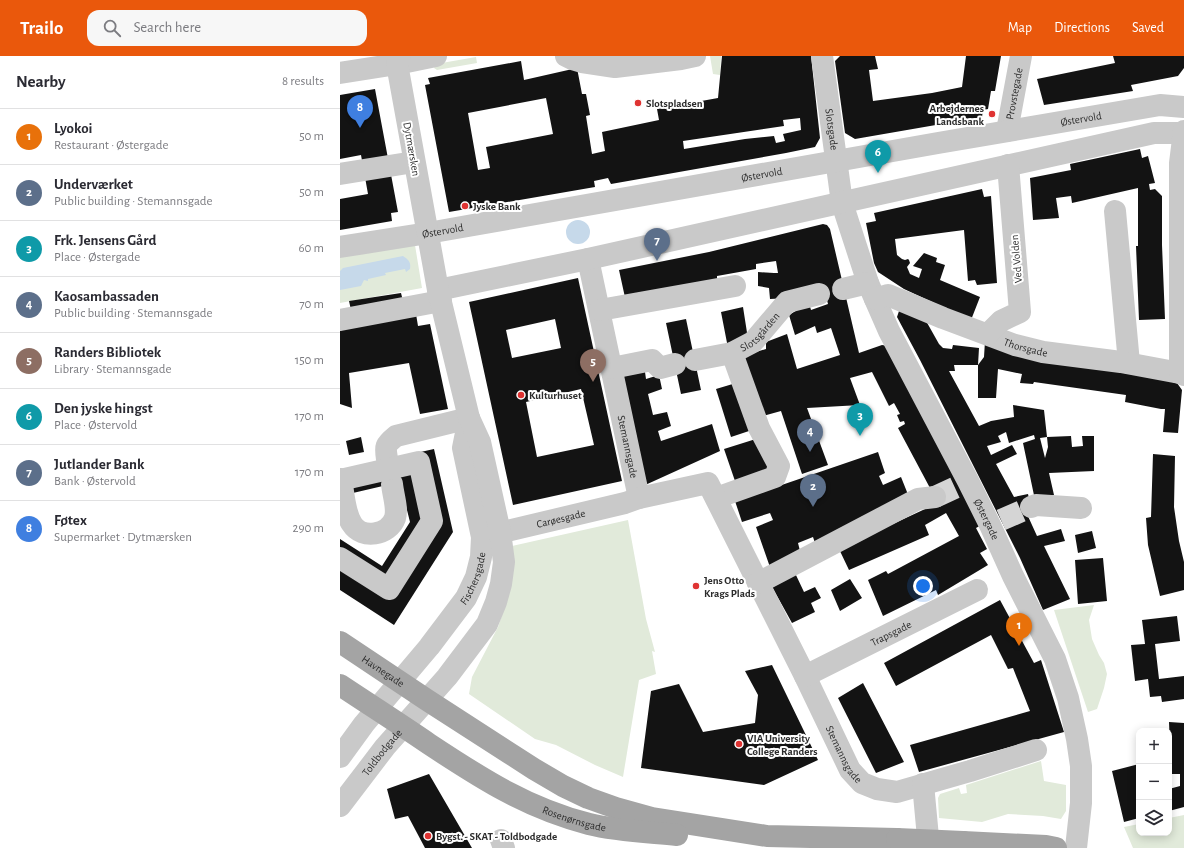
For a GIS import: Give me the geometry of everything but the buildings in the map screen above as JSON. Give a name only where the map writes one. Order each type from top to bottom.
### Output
[{"type":"main road","name":"Havnegade","points":[[340,642],[426,700]]},
{"type":"main road","points":[[340,685],[403,727]]},
{"type":"main road","name":"Rosenørnsgade","points":[[426,700],[534,769],[563,786],[588,798],[652,818],[756,841]]},
{"type":"main road","name":"Rosenørnsgade","points":[[403,727],[464,768],[528,803],[556,814],[590,824],[620,830],[756,841],[897,839],[1046,846],[1056,848]]},
{"type":"street","points":[[340,73],[395,59],[436,56]]},
{"type":"street","points":[[566,56],[582,62],[615,68],[694,56]]},
{"type":"street","name":"Slotsgade","points":[[822,56],[842,203]]},
{"type":"street","name":"Provstegade","points":[[1007,131],[1021,56]]},
{"type":"street","name":"Dytmærsken","points":[[395,59],[428,233]]},
{"type":"street","name":"Østervold","points":[[340,247],[428,233],[1160,105],[1184,107]]},
{"type":"street","points":[[340,320],[588,259],[1008,165],[1154,133],[1184,132],[1180,163],[1182,230],[1182,374]]},
{"type":"street","points":[[340,174],[414,162]]},
{"type":"street","name":"Ved Volden","points":[[988,334],[1001,321],[1020,312],[1008,165]]},
{"type":"street","name":"Østergade","points":[[842,203],[871,291],[889,331],[966,482],[996,522],[1013,576],[1055,659],[1068,698],[1081,766],[1082,803],[1076,848]]},
{"type":"street","points":[[1115,211],[1129,363]]},
{"type":"street","name":"Fischersgade","points":[[426,700],[447,677],[487,624],[496,602],[501,584],[504,562],[491,535],[480,442],[470,418],[439,296],[428,233]]},
{"type":"street","name":"Stemannsgade","points":[[588,259],[612,368],[632,501],[708,483],[805,676],[850,770],[862,783],[877,789],[896,792],[1036,750]]},
{"type":"street","points":[[600,310],[735,286]]},
{"type":"street","points":[[843,289],[871,291]]},
{"type":"street","name":"Thorsgade","points":[[871,291],[888,294],[943,318],[1015,345],[1043,352],[1129,363],[1182,374]]},
{"type":"street","name":"Slotsgården","points":[[612,368],[652,360],[660,368],[732,353],[753,342],[787,302],[819,294]]},
{"type":"street","points":[[716,498],[775,476],[778,466],[759,428],[732,353]]},
{"type":"street","points":[[387,459],[386,448],[388,443],[396,436],[470,418]]},
{"type":"street","points":[[340,558],[389,589],[432,521],[419,462],[340,480],[348,517],[353,526],[361,532],[371,534],[381,532],[389,527],[394,518],[396,508],[392,484]]},
{"type":"street","points":[[758,582],[926,498]]},
{"type":"street","name":"Carøesgade","points":[[491,535],[632,501]]},
{"type":"street","points":[[1031,507],[1081,508]]},
{"type":"street","name":"Fischersgade","points":[[377,710],[429,647],[466,598],[476,577],[481,557],[491,535]]},
{"type":"street","name":"Trapsgade","points":[[805,676],[977,590]]},
{"type":"street","name":"Toldbodgade","points":[[340,806],[385,747],[426,700]]},
{"type":"street","points":[[340,757],[364,724],[377,710]]},
{"type":"street","points":[[923,784],[929,848]]},
{"type":"green space","points":[[710,56],[721,56],[720,75],[713,74]]},
{"type":"green space","points":[[476,57],[477,63],[437,70],[434,68],[436,64]]},
{"type":"green space","points":[[414,239],[422,288],[340,303],[340,252]]},
{"type":"green space","points":[[628,520],[646,619],[655,652],[652,651],[656,674],[639,680],[623,777],[595,765],[556,745],[535,739],[469,694],[472,677],[498,627],[506,603],[512,546]]},
{"type":"green space","points":[[1094,605],[1089,620],[1092,639],[1104,663],[1107,674],[1097,709],[1088,712],[1054,610]]},
{"type":"green space","points":[[1041,761],[1044,781],[1066,785],[1066,811],[1061,819],[1043,816],[1008,814],[982,822],[939,818],[938,798],[940,794],[959,788],[961,794],[967,793],[966,785]]},
{"type":"green space","points":[[1184,815],[1184,848],[1133,848],[1124,827],[1136,825],[1136,836],[1172,836],[1172,817]]},
{"type":"water","points":[[578,220],[587,223],[590,232],[587,241],[578,244],[569,241],[566,232],[569,223]]},
{"type":"water","points":[[403,256],[410,263],[410,269],[406,272],[405,269],[385,273],[386,275],[368,279],[368,281],[364,280],[361,286],[340,290],[340,271],[343,268]]},
{"type":"tunnel","points":[[935,497],[963,484]]},
{"type":"tunnel","points":[[1001,520],[1031,507]]},
{"type":"place","name":"Slotspladsen","points":[[638,103]]},
{"type":"place","name":"Arbejdernes Landsbank","points":[[992,114]]},
{"type":"place","name":"Føtex","points":[[360,128]]},
{"type":"place","name":"Den jyske hingst","points":[[878,173]]},
{"type":"place","name":"Jyske Bank","points":[[465,206]]},
{"type":"place","name":"Jutlander Bank","points":[[657,261]]},
{"type":"place","name":"Randers Bibliotek","points":[[593,382]]},
{"type":"place","name":"Kulturhuset","points":[[521,395]]},
{"type":"place","name":"Frk. Jensens Gård","points":[[860,436]]},
{"type":"place","name":"Kaosambassaden","points":[[810,452]]},
{"type":"place","name":"Underværket","points":[[813,507]]},
{"type":"place","name":"Jens Otto Krags Plads","points":[[696,586]]},
{"type":"place","name":"Lyokoi","points":[[1019,646]]},
{"type":"place","name":"VIA University College Randers","points":[[739,744]]},
{"type":"place","name":"Bygst. - SKAT - Toldbodgade","points":[[428,836]]}]
